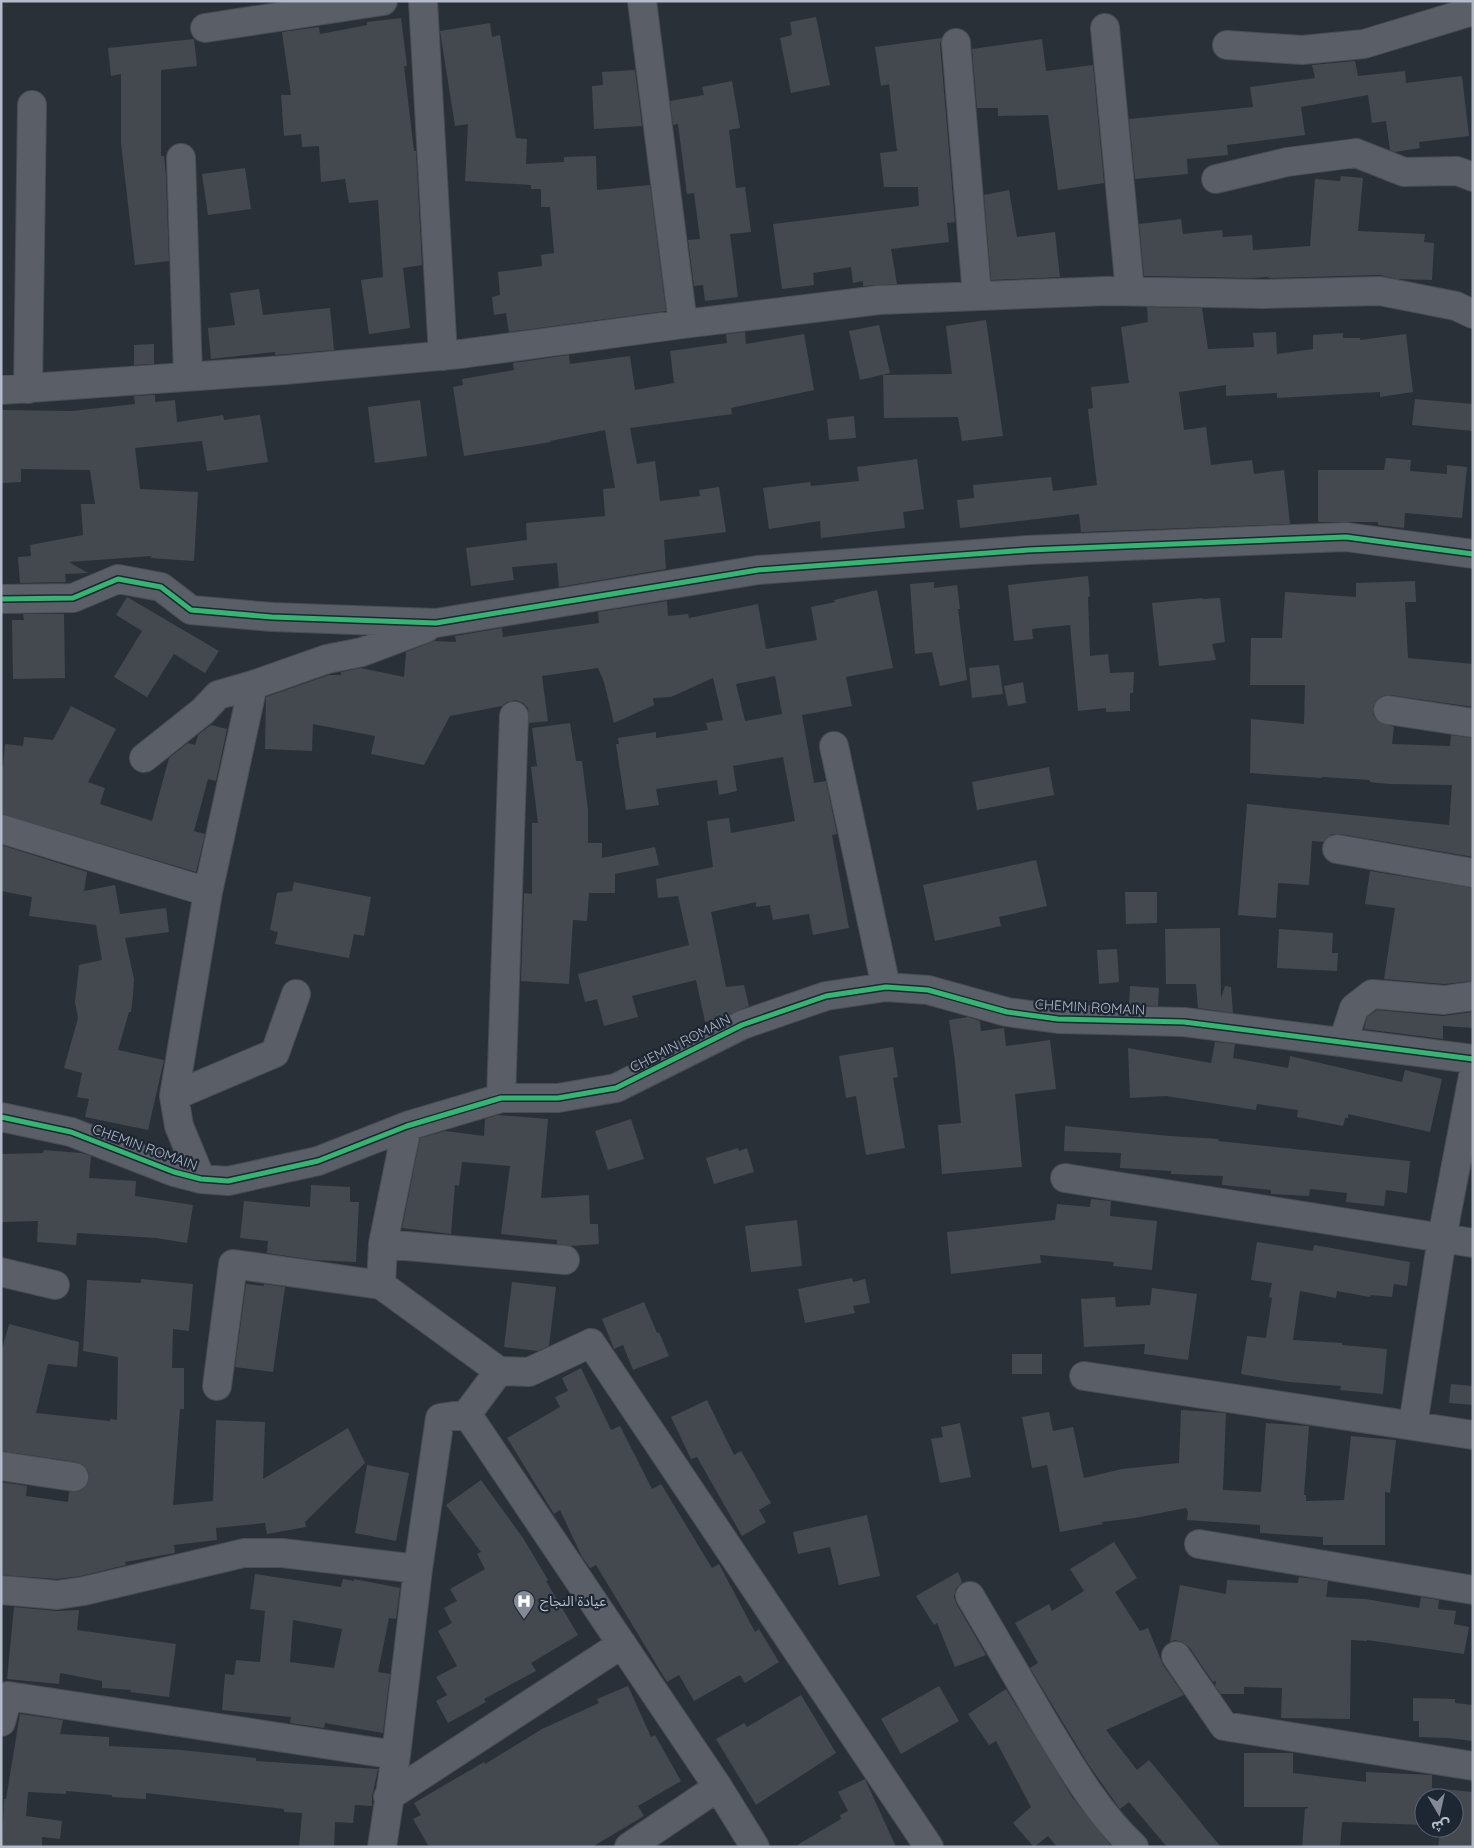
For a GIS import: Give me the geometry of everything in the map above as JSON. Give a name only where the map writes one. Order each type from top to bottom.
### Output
[{"type":"street","points":[[205,28],[383,1]]},
{"type":"street","points":[[423,1],[443,356]]},
{"type":"street","points":[[642,1],[683,324]]},
{"type":"street","points":[[1227,45],[1302,50],[1364,44],[1473,11]]},
{"type":"street","points":[[1105,28],[1130,292]]},
{"type":"street","points":[[956,43],[977,296]]},
{"type":"street","points":[[28,388],[32,105]]},
{"type":"street","points":[[1216,179],[1287,162],[1356,153],[1404,172],[1457,171],[1473,177]]},
{"type":"street","points":[[181,158],[188,376]]},
{"type":"street","points":[[1,390],[285,370],[443,356],[879,300],[1107,291],[1265,294],[1380,291],[1456,306],[1473,314]]},
{"type":"street","points":[[144,758],[203,711],[218,695],[253,685],[326,659],[362,652],[436,624],[758,570],[1028,550],[1346,537],[1473,554]]},
{"type":"street","points":[[1,599],[73,598],[118,579],[161,588],[192,610],[272,617],[436,624]]},
{"type":"street","points":[[201,1179],[179,1126],[174,1096],[208,892],[253,685]]},
{"type":"street","points":[[1388,710],[1473,724]]},
{"type":"street","points":[[501,1098],[514,716]]},
{"type":"street","points":[[834,746],[886,987]]},
{"type":"street","points":[[1,829],[208,892]]},
{"type":"street","points":[[1336,849],[1473,873]]},
{"type":"street","name":"CHEMIN ROMAIN","points":[[1,1117],[71,1132],[174,1172],[201,1179],[228,1181],[318,1161],[407,1126],[501,1098],[558,1098],[616,1088],[742,1025],[826,996],[886,987],[928,990],[1007,1012],[1058,1020],[1184,1022],[1473,1060]]},
{"type":"street","points":[[174,1096],[275,1053],[296,994]]},
{"type":"street","points":[[1343,1042],[1354,1008],[1372,994],[1444,1000],[1473,996]]},
{"type":"street","points":[[1413,1425],[1442,1238],[1473,1076]]},
{"type":"street","points":[[381,1285],[383,1244],[407,1126]]},
{"type":"street","points":[[1065,1178],[1473,1243]]},
{"type":"street","points":[[383,1244],[564,1260]]},
{"type":"street","points":[[217,1386],[233,1264],[381,1285],[499,1370],[529,1372],[591,1343],[929,1847]]},
{"type":"street","points":[[1,1272],[55,1285]]},
{"type":"street","points":[[382,1847],[388,1797],[396,1755],[418,1568],[440,1418],[467,1414],[499,1370]]},
{"type":"street","points":[[1084,1376],[1473,1435]]},
{"type":"street","points":[[467,1414],[718,1787],[755,1847]]},
{"type":"street","points":[[1,1466],[74,1477]]},
{"type":"street","points":[[1200,1544],[1473,1590]]},
{"type":"street","points":[[1,1590],[57,1595],[84,1591],[244,1553],[282,1553],[418,1568]]},
{"type":"street","points":[[970,1596],[1068,1762],[1094,1802],[1134,1847]]},
{"type":"street","points":[[388,1797],[622,1644]]},
{"type":"street","points":[[1176,1656],[1224,1726],[1473,1766]]},
{"type":"street","points":[[1,1722],[8,1696],[396,1755]]},
{"type":"street","points":[[629,1847],[718,1787]]},
{"type":"building","points":[[816,17],[830,85],[791,93],[780,38],[792,35],[790,22]]},
{"type":"building","points":[[401,18],[407,66],[404,66],[414,151],[416,151],[422,265],[403,268],[410,328],[369,334],[361,280],[383,277],[378,200],[349,203],[345,179],[321,182],[319,146],[302,147],[301,134],[284,136],[281,95],[291,95],[282,32],[319,27],[320,34],[367,25],[367,22]]},
{"type":"building","points":[[490,23],[492,37],[500,35],[516,138],[527,139],[526,164],[564,162],[564,157],[596,156],[597,190],[650,185],[666,311],[509,332],[506,313],[494,315],[492,297],[500,295],[498,272],[542,266],[541,255],[554,253],[550,207],[541,207],[541,189],[531,189],[531,185],[465,181],[468,124],[455,126],[440,31]]},
{"type":"building","points":[[942,38],[940,44],[955,222],[947,223],[949,242],[891,249],[897,284],[863,286],[863,281],[853,283],[851,267],[813,273],[814,285],[782,289],[773,224],[919,206],[918,187],[884,187],[880,153],[897,151],[889,84],[881,86],[875,47]]},
{"type":"building","points":[[194,39],[197,66],[161,70],[161,156],[164,156],[166,176],[169,261],[135,265],[121,143],[121,74],[111,76],[108,48]]},
{"type":"building","points":[[1042,39],[1046,71],[1093,65],[1104,183],[1058,190],[1048,115],[998,116],[998,108],[977,108],[972,49]]},
{"type":"building","points":[[1355,61],[1358,76],[1405,71],[1406,83],[1462,76],[1469,136],[1419,142],[1420,148],[1395,152],[1390,150],[1386,121],[1372,123],[1368,95],[1301,107],[1305,135],[1227,145],[1228,155],[1187,159],[1188,174],[1135,179],[1129,119],[1253,107],[1250,87],[1315,78],[1312,65]]},
{"type":"building","points":[[635,70],[642,126],[594,129],[592,86],[603,85],[602,72]]},
{"type":"building","points":[[732,81],[740,128],[729,130],[736,188],[745,187],[751,232],[730,234],[738,297],[705,301],[703,285],[694,286],[688,240],[700,239],[694,193],[687,194],[678,124],[673,125],[670,101],[704,95],[702,87]]},
{"type":"building","points":[[245,168],[251,209],[208,215],[202,174]]},
{"type":"building","points":[[1341,176],[1363,178],[1358,231],[1425,234],[1424,242],[1434,243],[1432,280],[1397,279],[1380,275],[1269,278],[1144,276],[1139,224],[1181,219],[1183,234],[1222,230],[1223,237],[1252,235],[1253,250],[1310,246],[1315,179],[1340,181]]},
{"type":"building","points":[[1009,190],[1017,237],[1055,232],[1060,277],[991,280],[984,195]]},
{"type":"building","points":[[259,289],[263,315],[330,308],[334,350],[275,355],[275,352],[211,359],[208,328],[235,325],[230,293]]},
{"type":"building","points":[[1147,307],[1202,308],[1208,349],[1254,347],[1253,333],[1276,332],[1277,354],[1313,349],[1313,335],[1343,333],[1343,338],[1360,338],[1360,340],[1406,334],[1413,392],[1380,397],[1380,392],[1277,398],[1277,393],[1226,396],[1226,385],[1179,392],[1184,430],[1206,427],[1211,465],[1252,460],[1254,474],[1284,470],[1290,524],[1081,532],[1079,514],[960,528],[957,500],[974,498],[973,485],[1051,477],[1053,491],[1097,485],[1088,409],[1093,408],[1091,387],[1129,383],[1121,327],[1148,322]]},
{"type":"building","points":[[986,320],[1003,436],[962,441],[958,417],[884,418],[883,375],[952,374],[946,326]]},
{"type":"building","points":[[879,325],[890,373],[860,380],[849,331]]},
{"type":"building","points":[[745,332],[746,344],[804,334],[814,390],[731,408],[732,414],[630,428],[637,464],[655,461],[660,501],[700,496],[699,490],[719,487],[726,532],[664,540],[666,569],[559,587],[557,563],[512,567],[514,580],[471,586],[466,548],[527,540],[526,523],[605,516],[603,489],[615,488],[605,430],[551,442],[464,456],[453,387],[463,385],[462,379],[514,370],[513,363],[569,355],[570,364],[630,356],[635,390],[674,383],[670,351],[727,343],[726,334]]},
{"type":"building","points":[[154,344],[154,364],[134,365],[134,345]]},
{"type":"building","points":[[155,395],[155,402],[175,400],[177,422],[223,415],[224,420],[260,415],[268,462],[207,471],[202,441],[135,448],[140,489],[198,492],[194,561],[150,558],[152,556],[69,562],[88,573],[65,574],[66,582],[20,583],[18,557],[31,556],[30,545],[83,535],[81,504],[95,504],[90,470],[21,469],[21,482],[1,483],[1,410],[72,411],[135,404],[134,396]]},
{"type":"building","points":[[1415,399],[1473,404],[1473,431],[1412,425]]},
{"type":"building","points":[[420,400],[427,456],[375,463],[368,407]]},
{"type":"building","points":[[854,416],[856,438],[829,440],[827,419]]},
{"type":"building","points":[[1386,458],[1411,460],[1410,471],[1447,474],[1447,465],[1467,467],[1462,518],[1405,513],[1404,528],[1378,525],[1378,522],[1318,522],[1318,470],[1384,470]]},
{"type":"building","points":[[917,459],[924,509],[903,512],[905,528],[821,538],[820,521],[769,529],[763,488],[810,482],[811,486],[859,481],[857,467]]},
{"type":"building","points":[[1088,576],[1090,656],[1108,654],[1110,673],[1134,672],[1133,693],[1130,693],[1130,711],[1106,712],[1106,708],[1078,711],[1070,625],[1032,629],[1033,639],[1014,641],[1008,585]]},
{"type":"building","points":[[1415,581],[1416,602],[1405,602],[1408,658],[1473,664],[1473,707],[1390,695],[1382,696],[1376,701],[1373,707],[1373,715],[1379,722],[1394,727],[1392,744],[1450,746],[1451,735],[1473,738],[1473,857],[1332,834],[1324,842],[1312,841],[1309,885],[1278,883],[1276,918],[1238,915],[1247,804],[1449,825],[1452,785],[1389,784],[1370,782],[1370,780],[1250,773],[1251,719],[1304,724],[1305,685],[1250,685],[1251,638],[1282,638],[1285,592],[1356,597],[1356,583]]},
{"type":"building","points":[[934,582],[934,588],[957,585],[960,609],[958,609],[967,680],[940,686],[932,652],[915,654],[910,584]]},
{"type":"building","points":[[877,590],[893,668],[846,677],[852,706],[802,715],[814,783],[826,781],[837,834],[832,835],[849,928],[813,935],[809,914],[773,920],[770,905],[756,907],[756,902],[711,912],[726,987],[744,985],[749,1006],[719,1019],[705,1022],[696,980],[632,996],[638,1017],[604,1026],[597,999],[585,1002],[578,974],[689,945],[678,896],[658,898],[656,879],[713,867],[707,821],[729,818],[731,833],[795,821],[783,757],[733,766],[737,791],[719,795],[717,780],[656,789],[659,805],[626,810],[616,744],[619,744],[618,738],[656,732],[656,738],[708,730],[706,723],[723,720],[713,678],[671,697],[653,698],[654,705],[614,723],[604,682],[598,668],[542,676],[548,721],[529,723],[528,708],[523,703],[515,700],[507,702],[502,706],[450,716],[424,765],[371,754],[375,736],[313,724],[312,751],[265,749],[266,697],[329,675],[341,675],[341,672],[361,668],[404,677],[406,652],[434,641],[456,642],[455,636],[502,628],[503,637],[599,623],[598,612],[667,601],[668,616],[688,614],[689,618],[758,604],[766,649],[817,640],[811,607],[835,602],[834,600]],"holes":[[[775,676],[782,714],[745,721],[736,684]]]},
{"type":"building","points":[[127,597],[219,651],[205,673],[174,654],[147,697],[114,677],[142,631],[116,615]]},
{"type":"building","points":[[1220,598],[1225,642],[1212,644],[1216,660],[1159,666],[1152,603]]},
{"type":"building","points":[[23,614],[64,614],[65,678],[13,679],[12,620],[24,620]]},
{"type":"building","points":[[999,665],[1003,694],[972,698],[969,668]]},
{"type":"building","points":[[1023,682],[1026,703],[1008,706],[1004,686]]},
{"type":"building","points":[[71,706],[116,729],[88,782],[105,788],[100,804],[152,821],[169,758],[188,743],[195,745],[198,735],[211,725],[227,729],[216,781],[208,779],[194,831],[205,834],[196,872],[1,814],[1,766],[3,766],[5,744],[23,746],[24,737],[53,740]]},
{"type":"building","points":[[570,723],[576,761],[582,761],[588,810],[588,843],[602,843],[602,858],[655,847],[659,865],[615,874],[615,893],[589,893],[587,921],[573,920],[569,984],[521,981],[524,893],[532,894],[532,823],[538,823],[531,767],[537,766],[532,728]]},
{"type":"building","points":[[1049,767],[1054,795],[977,810],[972,782]]},
{"type":"building","points":[[1,845],[87,872],[84,891],[115,885],[120,914],[166,908],[169,932],[125,938],[134,979],[133,995],[131,1012],[129,1012],[118,1050],[164,1060],[148,1130],[85,1117],[89,1099],[77,1097],[82,1073],[64,1068],[78,1018],[75,1002],[79,965],[102,960],[96,925],[29,916],[32,897],[1,891]]},
{"type":"building","points":[[1036,860],[1047,906],[999,917],[1001,926],[935,941],[923,885]]},
{"type":"building","points":[[1370,871],[1473,888],[1473,981],[1444,984],[1384,979],[1395,908],[1365,904]]},
{"type":"building","points":[[294,882],[371,897],[364,936],[354,934],[349,958],[275,944],[278,932],[270,930],[277,893],[292,891]]},
{"type":"building","points":[[1125,892],[1157,892],[1157,923],[1126,924]]},
{"type":"building","points":[[1220,928],[1221,998],[1225,986],[1231,987],[1233,1013],[1198,1008],[1196,984],[1166,984],[1165,929]]},
{"type":"building","points":[[1279,929],[1333,933],[1332,953],[1338,953],[1337,971],[1277,968]]},
{"type":"building","points":[[1117,949],[1119,982],[1099,984],[1097,950]]},
{"type":"building","points":[[1130,986],[1159,988],[1158,1006],[1129,1005]]},
{"type":"building","points":[[1377,1010],[1443,1016],[1473,1012],[1473,1028],[1443,1026],[1443,1039],[1364,1029],[1367,1017]]},
{"type":"building","points":[[968,1017],[980,1021],[981,1031],[1004,1028],[1006,1046],[1050,1040],[1056,1089],[1015,1094],[1022,1167],[942,1174],[938,1125],[961,1123],[949,1020]]},
{"type":"building","points":[[1215,1042],[1235,1044],[1233,1058],[1288,1068],[1290,1056],[1402,1082],[1405,1070],[1442,1079],[1430,1132],[1348,1114],[1348,1118],[1345,1118],[1343,1126],[1297,1117],[1298,1110],[1257,1104],[1256,1110],[1166,1096],[1130,1098],[1128,1048],[1211,1063]]},
{"type":"building","points":[[893,1047],[898,1077],[893,1078],[905,1148],[866,1155],[856,1096],[846,1098],[839,1056]]},
{"type":"building","points":[[498,1115],[548,1119],[541,1198],[589,1195],[590,1224],[598,1224],[599,1244],[570,1246],[557,1244],[557,1240],[501,1234],[510,1166],[462,1162],[459,1186],[455,1185],[451,1234],[402,1228],[420,1138],[445,1131],[484,1136],[485,1119]]},
{"type":"building","points":[[631,1119],[644,1159],[608,1170],[595,1131]]},
{"type":"building","points":[[1065,1126],[1219,1139],[1218,1141],[1410,1161],[1407,1193],[1386,1190],[1384,1206],[1346,1202],[1347,1193],[1310,1189],[1309,1196],[1271,1194],[1271,1190],[1222,1185],[1223,1176],[1171,1174],[1171,1171],[1120,1168],[1121,1153],[1064,1151]]},
{"type":"building","points":[[738,1148],[739,1151],[747,1148],[754,1172],[714,1184],[706,1158]]},
{"type":"building","points":[[44,1150],[81,1153],[91,1156],[89,1178],[136,1181],[135,1196],[193,1205],[187,1243],[156,1238],[77,1233],[76,1245],[37,1242],[38,1221],[1,1222],[1,1154],[43,1153]]},
{"type":"building","points":[[311,1185],[350,1187],[350,1202],[359,1202],[356,1262],[314,1260],[267,1253],[268,1241],[240,1238],[244,1201],[310,1207]]},
{"type":"building","points":[[1091,1199],[1111,1201],[1110,1216],[1157,1221],[1152,1270],[1113,1266],[1114,1262],[1040,1255],[1041,1263],[951,1274],[947,1232],[1055,1220],[1057,1204],[1090,1207]]},
{"type":"building","points":[[797,1220],[802,1266],[751,1272],[745,1226]]},
{"type":"building","points":[[1257,1242],[1313,1251],[1314,1245],[1410,1262],[1407,1286],[1394,1284],[1392,1297],[1371,1295],[1370,1297],[1337,1291],[1336,1298],[1300,1291],[1293,1340],[1342,1343],[1342,1345],[1387,1349],[1383,1394],[1340,1390],[1341,1386],[1289,1382],[1241,1374],[1247,1336],[1266,1338],[1272,1298],[1269,1297],[1272,1283],[1251,1280]]},
{"type":"building","points":[[852,1278],[853,1282],[865,1279],[870,1303],[853,1306],[855,1313],[805,1323],[798,1289]]},
{"type":"building","points":[[141,1279],[193,1284],[189,1331],[173,1329],[172,1368],[184,1368],[184,1409],[180,1409],[173,1505],[213,1501],[216,1420],[265,1422],[263,1479],[348,1428],[365,1463],[305,1522],[306,1527],[267,1534],[265,1523],[216,1528],[217,1540],[174,1545],[175,1553],[125,1562],[126,1565],[81,1576],[57,1579],[1,1575],[1,1482],[27,1486],[26,1496],[68,1502],[69,1492],[80,1491],[86,1486],[89,1479],[88,1471],[77,1462],[1,1451],[1,1353],[9,1324],[79,1342],[77,1367],[48,1364],[36,1413],[110,1421],[110,1419],[117,1420],[118,1357],[83,1351],[87,1280],[141,1283]]},
{"type":"building","points":[[512,1282],[556,1287],[549,1346],[538,1351],[504,1347]]},
{"type":"building","points":[[246,1284],[285,1287],[273,1372],[235,1367]]},
{"type":"building","points":[[1152,1288],[1197,1294],[1188,1360],[1144,1354],[1145,1344],[1084,1347],[1081,1299],[1115,1297],[1116,1307],[1150,1305]]},
{"type":"building","points":[[644,1302],[669,1356],[633,1370],[623,1345],[614,1349],[602,1319]]},
{"type":"building","points":[[1012,1354],[1042,1354],[1042,1374],[1012,1374]]},
{"type":"building","points":[[581,1368],[611,1430],[620,1426],[652,1489],[661,1484],[712,1568],[719,1564],[755,1632],[759,1629],[779,1662],[745,1683],[740,1675],[694,1701],[679,1675],[667,1682],[596,1565],[590,1568],[582,1557],[560,1510],[554,1514],[507,1438],[560,1407],[555,1397],[568,1391],[562,1378]]},
{"type":"building","points":[[1451,1384],[1473,1386],[1473,1405],[1449,1403]]},
{"type":"building","points":[[707,1400],[734,1455],[741,1451],[771,1503],[759,1510],[766,1522],[742,1536],[697,1457],[691,1459],[671,1417]]},
{"type":"building","points":[[1181,1410],[1226,1413],[1223,1490],[1261,1492],[1266,1423],[1309,1426],[1304,1495],[1306,1495],[1306,1501],[1344,1500],[1351,1436],[1396,1440],[1390,1493],[1385,1492],[1385,1545],[1323,1545],[1323,1537],[1260,1533],[1260,1525],[1187,1520],[1188,1512],[1186,1508],[1135,1518],[1101,1522],[1103,1524],[1060,1532],[1047,1465],[1032,1468],[1022,1417],[1049,1412],[1053,1431],[1073,1427],[1084,1478],[1122,1469],[1179,1463]]},
{"type":"building","points":[[960,1423],[971,1477],[940,1483],[931,1439],[943,1437],[941,1427]]},
{"type":"building","points":[[367,1465],[409,1473],[396,1541],[355,1533]]},
{"type":"building","points":[[481,1480],[523,1538],[578,1635],[531,1663],[536,1671],[484,1699],[486,1702],[448,1723],[436,1701],[447,1695],[436,1677],[457,1666],[438,1631],[452,1623],[444,1608],[457,1601],[450,1589],[485,1569],[477,1554],[481,1552],[446,1505]]},
{"type":"building","points":[[867,1515],[880,1576],[839,1585],[830,1547],[798,1554],[793,1532]]},
{"type":"building","points":[[1114,1542],[1137,1578],[1115,1592],[1140,1631],[1148,1628],[1163,1665],[1184,1695],[1106,1730],[1137,1770],[1149,1760],[1221,1847],[1167,1847],[1129,1802],[1120,1809],[1088,1764],[1030,1668],[1038,1663],[1015,1623],[1049,1604],[1052,1611],[1084,1591],[1070,1569]]},
{"type":"building","points":[[958,1572],[962,1582],[956,1589],[954,1597],[956,1603],[986,1655],[955,1667],[937,1623],[934,1625],[916,1596]]},
{"type":"building","points":[[255,1574],[341,1587],[343,1579],[354,1581],[354,1579],[400,1588],[396,1619],[389,1618],[378,1672],[390,1674],[383,1733],[325,1723],[324,1728],[290,1723],[291,1717],[222,1710],[225,1674],[234,1675],[236,1660],[260,1662],[265,1611],[250,1609]],"holes":[[[293,1620],[342,1629],[334,1668],[290,1662]]]},
{"type":"building","points":[[1299,1577],[1328,1581],[1326,1597],[1365,1599],[1419,1608],[1421,1597],[1439,1600],[1438,1609],[1456,1611],[1454,1624],[1469,1627],[1464,1654],[1367,1640],[1351,1640],[1350,1719],[1281,1718],[1282,1688],[1244,1687],[1244,1694],[1221,1694],[1215,1686],[1216,1681],[1213,1682],[1189,1647],[1175,1640],[1170,1642],[1180,1585],[1226,1594],[1227,1580],[1298,1583]]},
{"type":"building","points":[[14,1607],[56,1611],[79,1610],[77,1630],[176,1644],[169,1697],[130,1692],[131,1690],[102,1688],[102,1681],[60,1673],[59,1684],[7,1679]]},
{"type":"building","points":[[628,1686],[651,1737],[655,1735],[681,1781],[638,1806],[644,1816],[592,1847],[429,1847],[413,1819],[421,1815],[414,1803],[484,1762],[485,1764],[542,1729],[599,1703],[597,1699]]},
{"type":"building","points":[[939,1686],[959,1721],[901,1754],[881,1719]]},
{"type":"building","points":[[1006,1689],[1072,1797],[1112,1847],[1057,1847],[1048,1836],[1034,1847],[1013,1823],[1031,1807],[996,1741],[989,1745],[968,1714]]},
{"type":"building","points":[[801,1695],[836,1753],[756,1805],[716,1739],[744,1723],[747,1727]]},
{"type":"building","points":[[1413,1698],[1455,1699],[1455,1703],[1473,1705],[1473,1741],[1419,1737],[1419,1721],[1413,1721]]},
{"type":"building","points":[[20,1714],[63,1720],[60,1734],[109,1737],[109,1746],[182,1750],[256,1758],[256,1761],[378,1769],[372,1806],[355,1805],[353,1823],[335,1822],[334,1847],[299,1847],[302,1813],[284,1812],[284,1809],[146,1793],[146,1799],[66,1791],[66,1794],[28,1792],[26,1816],[62,1821],[60,1839],[42,1837],[42,1847],[2,1846],[4,1799],[6,1799]]},
{"type":"building","points":[[1244,1753],[1293,1753],[1293,1773],[1366,1782],[1366,1772],[1432,1775],[1432,1788],[1414,1788],[1414,1825],[1342,1822],[1340,1847],[1302,1847],[1305,1809],[1309,1807],[1244,1807]]},
{"type":"building","points":[[865,1779],[896,1847],[794,1847],[841,1819],[840,1815],[848,1811],[838,1792]]},
{"type":"building","points":[[1464,1791],[1473,1792],[1473,1847],[1438,1847],[1439,1838],[1464,1838]]},
{"type":"cycle path","points":[[1,599],[73,598],[118,579],[161,587],[191,610],[272,617],[436,623],[758,570],[1028,550],[1346,537],[1473,554]]},
{"type":"cycle path","points":[[1,1117],[71,1132],[174,1172],[201,1179],[228,1181],[318,1161],[407,1126],[501,1098],[558,1098],[616,1088],[742,1025],[826,996],[886,987],[928,990],[1007,1012],[1058,1019],[1184,1022],[1473,1059]]},
{"type":"place","name":"عيادة النجاح","points":[[524,1620]]}]
